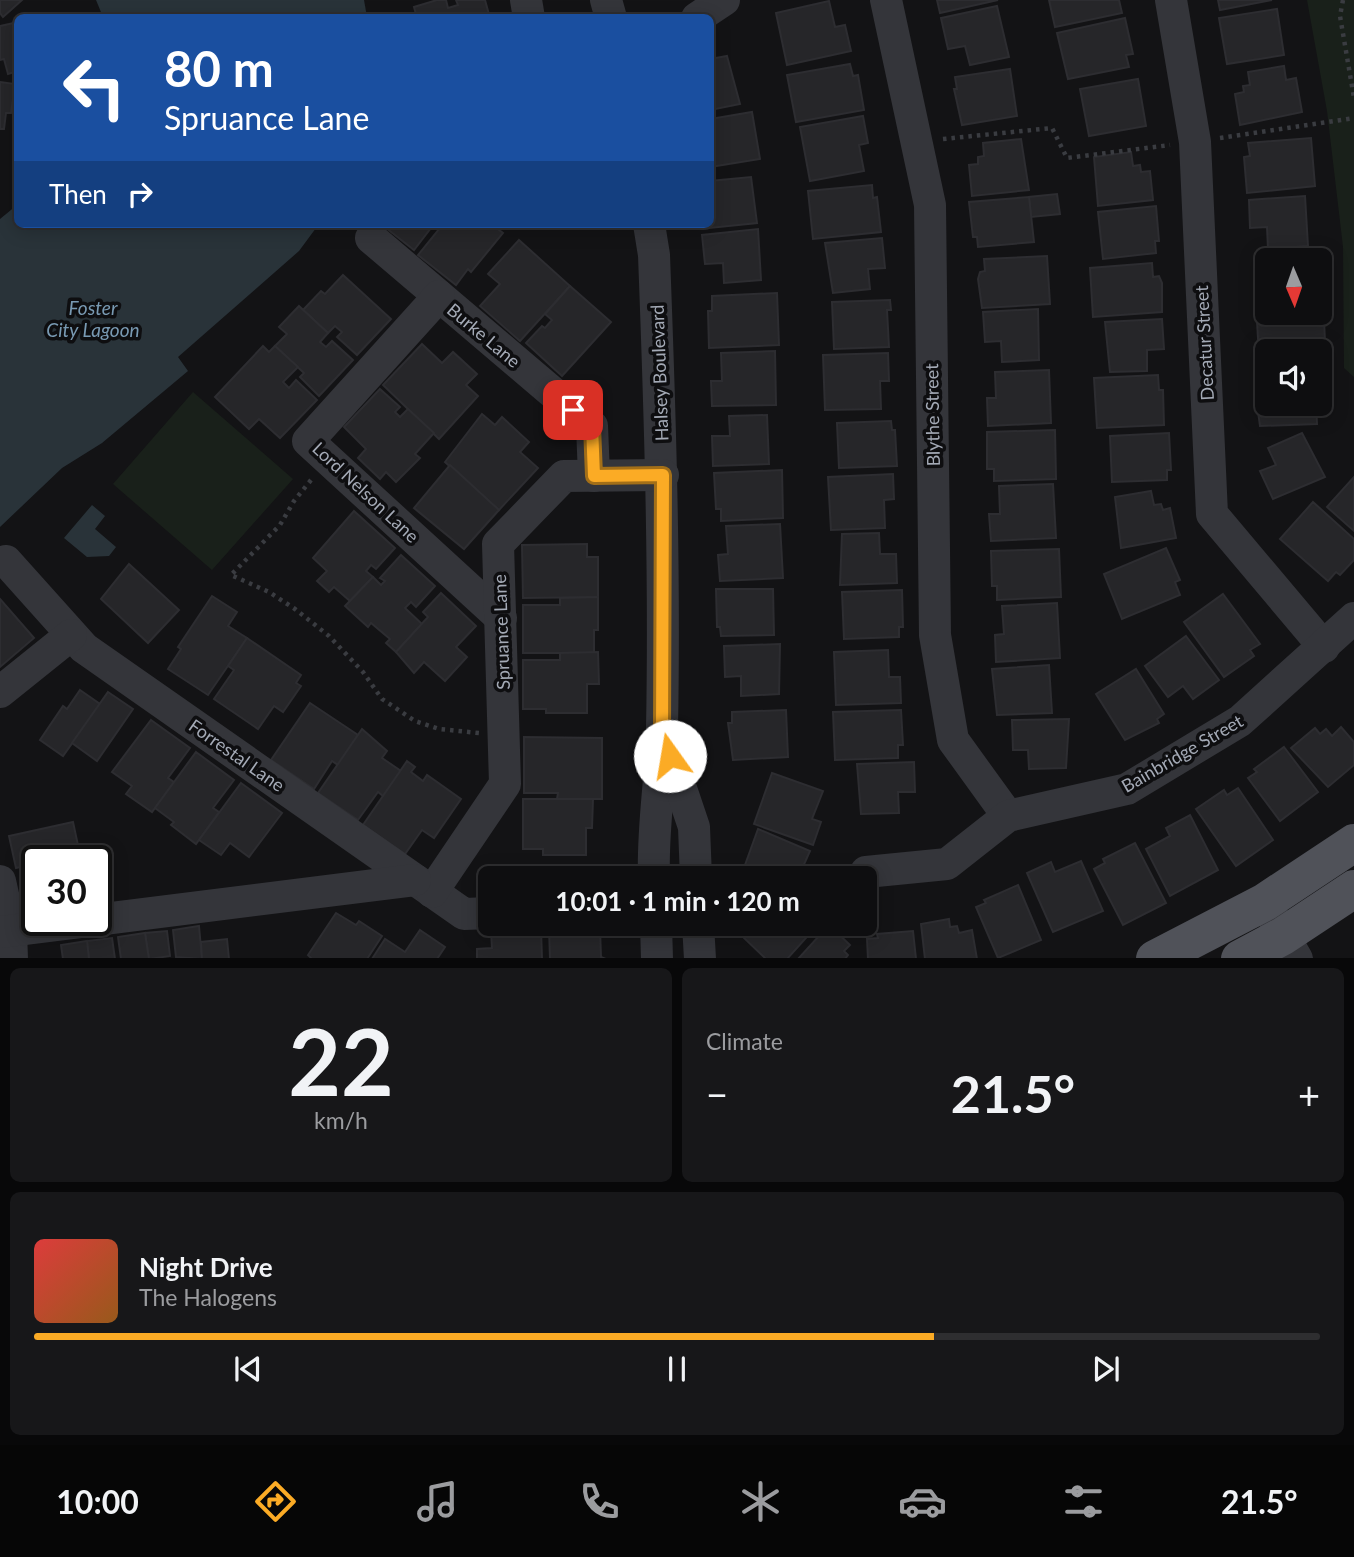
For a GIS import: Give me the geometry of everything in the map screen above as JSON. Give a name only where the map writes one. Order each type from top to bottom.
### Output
[{"type":"main road","points":[[1155,958],[1265,902],[1354,842]]},
{"type":"main road","points":[[1240,958],[1290,947],[1354,889]]},
{"type":"street","points":[[703,14],[724,0]]},
{"type":"street","name":"Blythe Street","points":[[886,0],[930,205],[935,635],[953,740],[1008,816]]},
{"type":"street","name":"Decatur Street","points":[[1171,0],[1195,142],[1212,514],[1324,647]]},
{"type":"street","name":"Halsey Boulevard","points":[[650,228],[654,255],[663,475],[662,733],[653,833],[654,866]]},
{"type":"street","name":"Burke Lane","points":[[370,238],[592,426],[594,476]]},
{"type":"street","name":"Lord Nelson Lane","points":[[439,296],[309,441],[501,618]]},
{"type":"street","name":"Spruance Lane","points":[[423,886],[505,784],[498,544],[564,476],[663,475]]},
{"type":"street","name":"Forrestal Lane","points":[[6,561],[84,648],[464,914],[478,913]]},
{"type":"street","name":"Bainbridge Street","points":[[877,871],[947,864],[1008,816],[1127,789],[1240,721],[1354,618]]},
{"type":"street","points":[[0,692],[71,635]]},
{"type":"street","name":"Halsey Boulevard","points":[[662,733],[694,827],[696,866]]},
{"type":"street","points":[[0,881],[8,940],[26,936]]},
{"type":"street","points":[[112,918],[423,886]]},
{"type":"street","points":[[1265,902],[1290,947]]},
{"type":"street","points":[[656,936],[657,958]]},
{"type":"street","points":[[699,936],[700,958]]},
{"type":"path","points":[[1343,0],[1340,16],[1354,98]]},
{"type":"path","points":[[916,142],[1052,128],[1067,158],[1354,118]]},
{"type":"path","points":[[330,461],[294,501],[280,525],[231,575],[269,592],[295,609],[329,636],[363,672],[382,699],[415,721],[439,729],[504,734]]},
{"type":"shaded area","points":[[1307,0],[1354,0],[1354,377],[1344,368],[1343,247],[1327,111]]},
{"type":"shaded area","points":[[193,392],[293,479],[212,570],[113,484]]},
{"type":"water","points":[[96,0],[364,0],[366,14],[102,14]]},
{"type":"water","name":"Foster City Lagoon","points":[[14,207],[14,228],[316,228],[299,251],[178,357],[188,371],[102,443],[62,468],[0,527],[0,219]]},
{"type":"water","points":[[92,505],[105,516],[95,529],[116,547],[109,556],[87,557],[64,538]]},
{"type":"building","points":[[0,0],[22,0],[3,17],[0,13]]},
{"type":"building","points":[[437,0],[446,0],[448,8],[458,5],[456,0],[485,0],[489,14],[416,14],[414,7]]},
{"type":"building","points":[[937,0],[998,0],[940,13]]},
{"type":"building","points":[[1049,0],[1119,0],[1122,13],[1055,27]]},
{"type":"building","points":[[1218,0],[1272,0],[1220,10]]},
{"type":"building","points":[[829,1],[835,27],[845,25],[851,51],[787,65],[776,13]]},
{"type":"building","points":[[997,6],[1009,57],[970,65],[965,46],[948,49],[941,18]]},
{"type":"building","points":[[1277,9],[1284,55],[1227,64],[1219,18]]},
{"type":"building","points":[[1125,18],[1133,54],[1126,55],[1129,67],[1068,79],[1057,33]]},
{"type":"building","points":[[14,23],[14,72],[8,74],[4,59],[0,60],[0,26]]},
{"type":"building","points":[[727,56],[740,104],[714,109],[714,58]]},
{"type":"building","points":[[850,64],[853,76],[858,75],[864,110],[796,122],[787,75]]},
{"type":"building","points":[[1284,66],[1286,80],[1296,78],[1302,112],[1240,125],[1235,94],[1244,92],[1243,86],[1250,85],[1248,72]]},
{"type":"building","points":[[1010,69],[1017,116],[962,125],[954,89],[957,89],[955,77]]},
{"type":"building","points":[[1138,79],[1146,126],[1089,136],[1080,89]]},
{"type":"building","points":[[0,82],[14,84],[11,113],[6,113],[4,129],[0,129]]},
{"type":"building","points":[[752,112],[760,159],[714,166],[714,118]]},
{"type":"building","points":[[863,116],[868,143],[859,145],[864,171],[810,181],[800,127]]},
{"type":"building","points":[[1311,138],[1315,186],[1247,193],[1244,157],[1250,156],[1248,143]]},
{"type":"building","points":[[1021,139],[1029,190],[972,196],[969,165],[978,164],[978,157],[984,156],[983,143]]},
{"type":"building","points":[[1131,152],[1133,166],[1140,165],[1141,172],[1150,171],[1153,200],[1098,206],[1094,157]]},
{"type":"building","points":[[751,177],[757,223],[714,228],[714,181]]},
{"type":"building","points":[[872,185],[873,198],[877,197],[881,232],[813,239],[808,191]]},
{"type":"building","points":[[1057,194],[1060,214],[1031,217],[1029,197]]},
{"type":"building","points":[[1305,196],[1308,246],[1268,248],[1267,227],[1250,228],[1249,200]]},
{"type":"building","points":[[1029,197],[1034,242],[978,247],[977,237],[973,237],[969,202]]},
{"type":"building","points":[[1156,206],[1159,241],[1155,241],[1156,253],[1103,259],[1098,212]]},
{"type":"building","points":[[386,228],[431,228],[414,250]]},
{"type":"building","points":[[440,228],[496,228],[503,233],[471,272],[468,269],[456,285],[418,255]]},
{"type":"building","points":[[758,229],[761,280],[724,283],[723,263],[705,264],[702,235]]},
{"type":"building","points":[[882,238],[885,268],[868,269],[870,289],[833,293],[825,243]]},
{"type":"building","points":[[519,240],[570,286],[520,341],[480,306],[500,284],[488,274]]},
{"type":"building","points":[[1047,256],[1050,304],[982,308],[978,279],[980,272],[985,271],[984,259]]},
{"type":"building","points":[[1152,263],[1153,277],[1159,276],[1162,283],[1162,312],[1093,317],[1090,268]]},
{"type":"building","points":[[343,275],[391,319],[357,355],[337,337],[342,332],[335,326],[328,333],[303,310],[321,291],[325,294]]},
{"type":"building","points":[[570,286],[611,322],[562,376],[526,343],[542,326],[545,328],[552,320],[545,314]]},
{"type":"building","points":[[777,293],[779,345],[709,348],[708,311],[712,311],[712,296]]},
{"type":"building","points":[[890,300],[891,310],[887,310],[889,347],[834,349],[832,302]]},
{"type":"building","points":[[299,306],[328,333],[320,342],[326,347],[332,341],[353,360],[319,396],[300,377],[304,373],[275,346],[287,334],[279,327]]},
{"type":"building","points":[[1038,309],[1039,360],[1002,362],[1001,341],[985,342],[983,312]]},
{"type":"building","points":[[1162,319],[1164,349],[1147,350],[1147,371],[1110,372],[1105,322]]},
{"type":"building","points":[[1257,326],[1324,326],[1325,339],[1258,339]]},
{"type":"building","points":[[422,344],[442,363],[453,352],[477,374],[466,385],[478,396],[439,439],[383,385]]},
{"type":"building","points":[[263,346],[269,352],[275,346],[298,367],[283,382],[289,388],[296,380],[317,400],[280,438],[259,419],[249,429],[215,397]]},
{"type":"building","points":[[775,351],[776,405],[712,406],[711,381],[722,381],[721,353]]},
{"type":"building","points":[[888,353],[889,381],[880,381],[881,409],[825,410],[823,355]]},
{"type":"building","points":[[1049,370],[1051,423],[988,426],[987,398],[996,398],[995,372]]},
{"type":"building","points":[[1158,375],[1159,390],[1163,390],[1164,425],[1097,428],[1094,378]]},
{"type":"building","points":[[380,389],[400,407],[395,412],[400,417],[408,409],[434,433],[415,454],[420,458],[396,482],[386,472],[380,479],[358,458],[366,449],[344,427]]},
{"type":"building","points":[[482,414],[495,425],[502,417],[529,442],[520,452],[538,468],[499,510],[445,462]]},
{"type":"building","points":[[767,415],[769,464],[713,466],[712,436],[730,436],[729,416]]},
{"type":"building","points":[[1259,416],[1317,416],[1317,424],[1260,426]]},
{"type":"building","points":[[891,421],[892,430],[895,430],[897,466],[839,468],[837,423]]},
{"type":"building","points":[[1055,430],[1056,479],[994,481],[994,469],[987,469],[987,432]]},
{"type":"building","points":[[1169,433],[1171,470],[1167,470],[1167,480],[1112,482],[1110,436]]},
{"type":"building","points":[[1302,433],[1325,477],[1273,499],[1260,471],[1276,465],[1268,448]]},
{"type":"building","points":[[450,465],[499,510],[464,549],[414,508]]},
{"type":"building","points":[[782,470],[783,518],[721,521],[721,509],[716,509],[714,473]]},
{"type":"building","points":[[893,474],[894,499],[884,500],[885,528],[831,530],[828,477]]},
{"type":"building","points":[[1354,477],[1354,531],[1327,507]]},
{"type":"building","points":[[1053,484],[1056,538],[991,541],[989,514],[1000,514],[999,486]]},
{"type":"building","points":[[1151,491],[1154,505],[1161,504],[1163,510],[1170,508],[1176,538],[1121,548],[1115,497]]},
{"type":"building","points":[[1313,502],[1354,539],[1354,560],[1340,575],[1336,572],[1328,581],[1280,539]]},
{"type":"building","points":[[354,511],[395,548],[376,569],[371,565],[366,571],[373,577],[350,601],[334,587],[329,592],[317,581],[327,571],[313,558]]},
{"type":"building","points":[[780,524],[783,578],[720,581],[718,555],[728,554],[726,526]]},
{"type":"building","points":[[879,533],[880,554],[896,554],[897,583],[840,585],[842,534]]},
{"type":"building","points":[[587,544],[587,557],[598,557],[598,597],[523,598],[522,545]]},
{"type":"building","points":[[1166,548],[1180,580],[1175,582],[1180,595],[1122,619],[1104,574]]},
{"type":"building","points":[[1059,549],[1061,597],[997,600],[997,586],[992,586],[991,551]]},
{"type":"building","points":[[401,555],[435,586],[416,607],[411,602],[405,608],[422,624],[396,652],[386,643],[390,639],[371,623],[368,627],[345,606],[373,577],[381,585],[385,581],[380,578]]},
{"type":"building","points":[[129,564],[179,610],[148,643],[101,599]]},
{"type":"building","points":[[716,589],[773,589],[774,635],[721,636],[720,627],[717,627]]},
{"type":"building","points":[[902,590],[903,627],[899,627],[899,637],[844,639],[842,592]]},
{"type":"building","points":[[441,593],[476,626],[456,647],[467,657],[445,681],[424,662],[414,673],[396,652],[428,617],[423,612]]},
{"type":"building","points":[[1223,594],[1260,644],[1250,650],[1254,656],[1224,677],[1184,622]]},
{"type":"building","points":[[212,596],[237,612],[228,626],[247,638],[208,695],[168,669],[181,649],[178,647]]},
{"type":"building","points":[[598,597],[598,630],[594,630],[594,653],[523,653],[523,605],[560,605],[560,598]]},
{"type":"building","points":[[0,599],[34,638],[0,667]]},
{"type":"building","points":[[1057,603],[1060,658],[996,662],[995,635],[1004,634],[1002,606]]},
{"type":"building","points":[[1186,636],[1219,680],[1193,699],[1183,686],[1168,697],[1145,666]]},
{"type":"building","points":[[247,638],[301,675],[296,683],[301,686],[283,712],[274,706],[258,729],[214,699],[234,670],[228,666]]},
{"type":"building","points":[[780,644],[779,694],[741,696],[741,676],[725,677],[724,646]]},
{"type":"building","points":[[888,650],[889,677],[900,677],[901,703],[836,705],[834,652]]},
{"type":"building","points":[[598,652],[599,684],[587,684],[587,713],[546,713],[546,709],[523,709],[523,660],[560,660],[560,653]]},
{"type":"building","points":[[1049,665],[1052,713],[997,715],[992,669]]},
{"type":"building","points":[[1136,669],[1164,714],[1157,719],[1159,723],[1125,740],[1096,694]]},
{"type":"building","points":[[80,690],[100,704],[63,756],[40,740],[63,706],[67,709]]},
{"type":"building","points":[[108,692],[133,709],[97,761],[72,743]]},
{"type":"building","points":[[310,703],[358,735],[338,765],[332,761],[314,789],[271,760]]},
{"type":"building","points":[[786,710],[788,757],[733,760],[728,723],[732,723],[732,712]]},
{"type":"building","points":[[901,710],[903,745],[898,745],[898,758],[835,760],[833,712]]},
{"type":"building","points":[[1069,719],[1066,768],[1029,769],[1028,750],[1013,750],[1012,720]]},
{"type":"building","points":[[151,720],[190,748],[168,778],[174,782],[152,812],[126,794],[132,786],[112,772]]},
{"type":"building","points":[[1341,727],[1354,742],[1354,765],[1328,787],[1291,748],[1315,728],[1320,734],[1326,729],[1332,736]]},
{"type":"building","points":[[362,729],[387,751],[382,758],[401,771],[383,796],[378,792],[358,820],[318,793]]},
{"type":"building","points":[[524,737],[602,738],[602,799],[557,799],[558,793],[524,793]]},
{"type":"building","points":[[1284,747],[1318,792],[1280,821],[1248,778],[1257,772],[1254,769]]},
{"type":"building","points":[[196,752],[234,780],[213,808],[219,812],[196,844],[171,825],[174,822],[155,808]]},
{"type":"building","points":[[407,761],[415,767],[411,772],[423,781],[427,775],[461,799],[434,838],[422,830],[405,854],[363,825]]},
{"type":"building","points":[[914,762],[915,792],[898,792],[899,813],[861,814],[857,764]]},
{"type":"building","points":[[772,773],[823,791],[812,819],[821,822],[813,845],[754,824]]},
{"type":"building","points":[[241,783],[282,813],[249,857],[230,843],[221,855],[199,840]]},
{"type":"building","points":[[1238,788],[1273,840],[1236,866],[1196,809],[1224,790],[1227,795]]},
{"type":"building","points":[[523,799],[593,799],[592,828],[586,828],[586,855],[543,855],[543,849],[523,849]]},
{"type":"building","points":[[1190,815],[1218,870],[1170,896],[1146,849],[1170,836],[1166,828]]},
{"type":"building","points":[[73,822],[78,845],[21,845],[21,867],[16,868],[9,836]]},
{"type":"building","points":[[758,829],[810,851],[803,866],[745,866]]},
{"type":"building","points":[[1135,843],[1166,903],[1123,925],[1094,869],[1105,863],[1103,859]]},
{"type":"building","points":[[1081,861],[1103,911],[1053,932],[1027,873],[1051,862],[1055,872]]},
{"type":"building","points":[[1018,885],[1041,940],[998,958],[976,907],[986,903],[984,900]]},
{"type":"building","points":[[336,913],[356,925],[359,921],[382,936],[368,958],[311,958],[308,955]]},
{"type":"building","points":[[949,919],[950,927],[957,926],[959,933],[972,930],[977,958],[925,958],[921,924]]},
{"type":"building","points":[[199,926],[202,958],[176,957],[173,930]]},
{"type":"building","points":[[420,930],[445,947],[438,958],[373,958],[385,939],[405,952]]},
{"type":"building","points":[[167,931],[170,956],[149,958],[145,933]]},
{"type":"building","points":[[913,931],[916,958],[868,958],[867,939],[878,938],[877,934]]},
{"type":"building","points":[[145,933],[149,958],[121,958],[118,937]]},
{"type":"building","points":[[491,936],[541,936],[542,958],[477,958],[477,949],[492,948]]},
{"type":"building","points":[[549,936],[600,936],[601,957],[604,958],[550,958]]},
{"type":"building","points":[[744,936],[808,936],[788,958],[765,958]]},
{"type":"building","points":[[819,936],[841,936],[850,945],[844,951],[848,955],[846,958],[799,958]]},
{"type":"building","points":[[112,938],[115,958],[89,958],[87,941]]},
{"type":"building","points":[[227,939],[229,958],[202,958],[201,942]]},
{"type":"building","points":[[87,941],[89,958],[63,958],[61,945]]},
{"type":"route","points":[[573,410],[592,426],[594,476],[663,475],[662,733],[670,756]]}]
